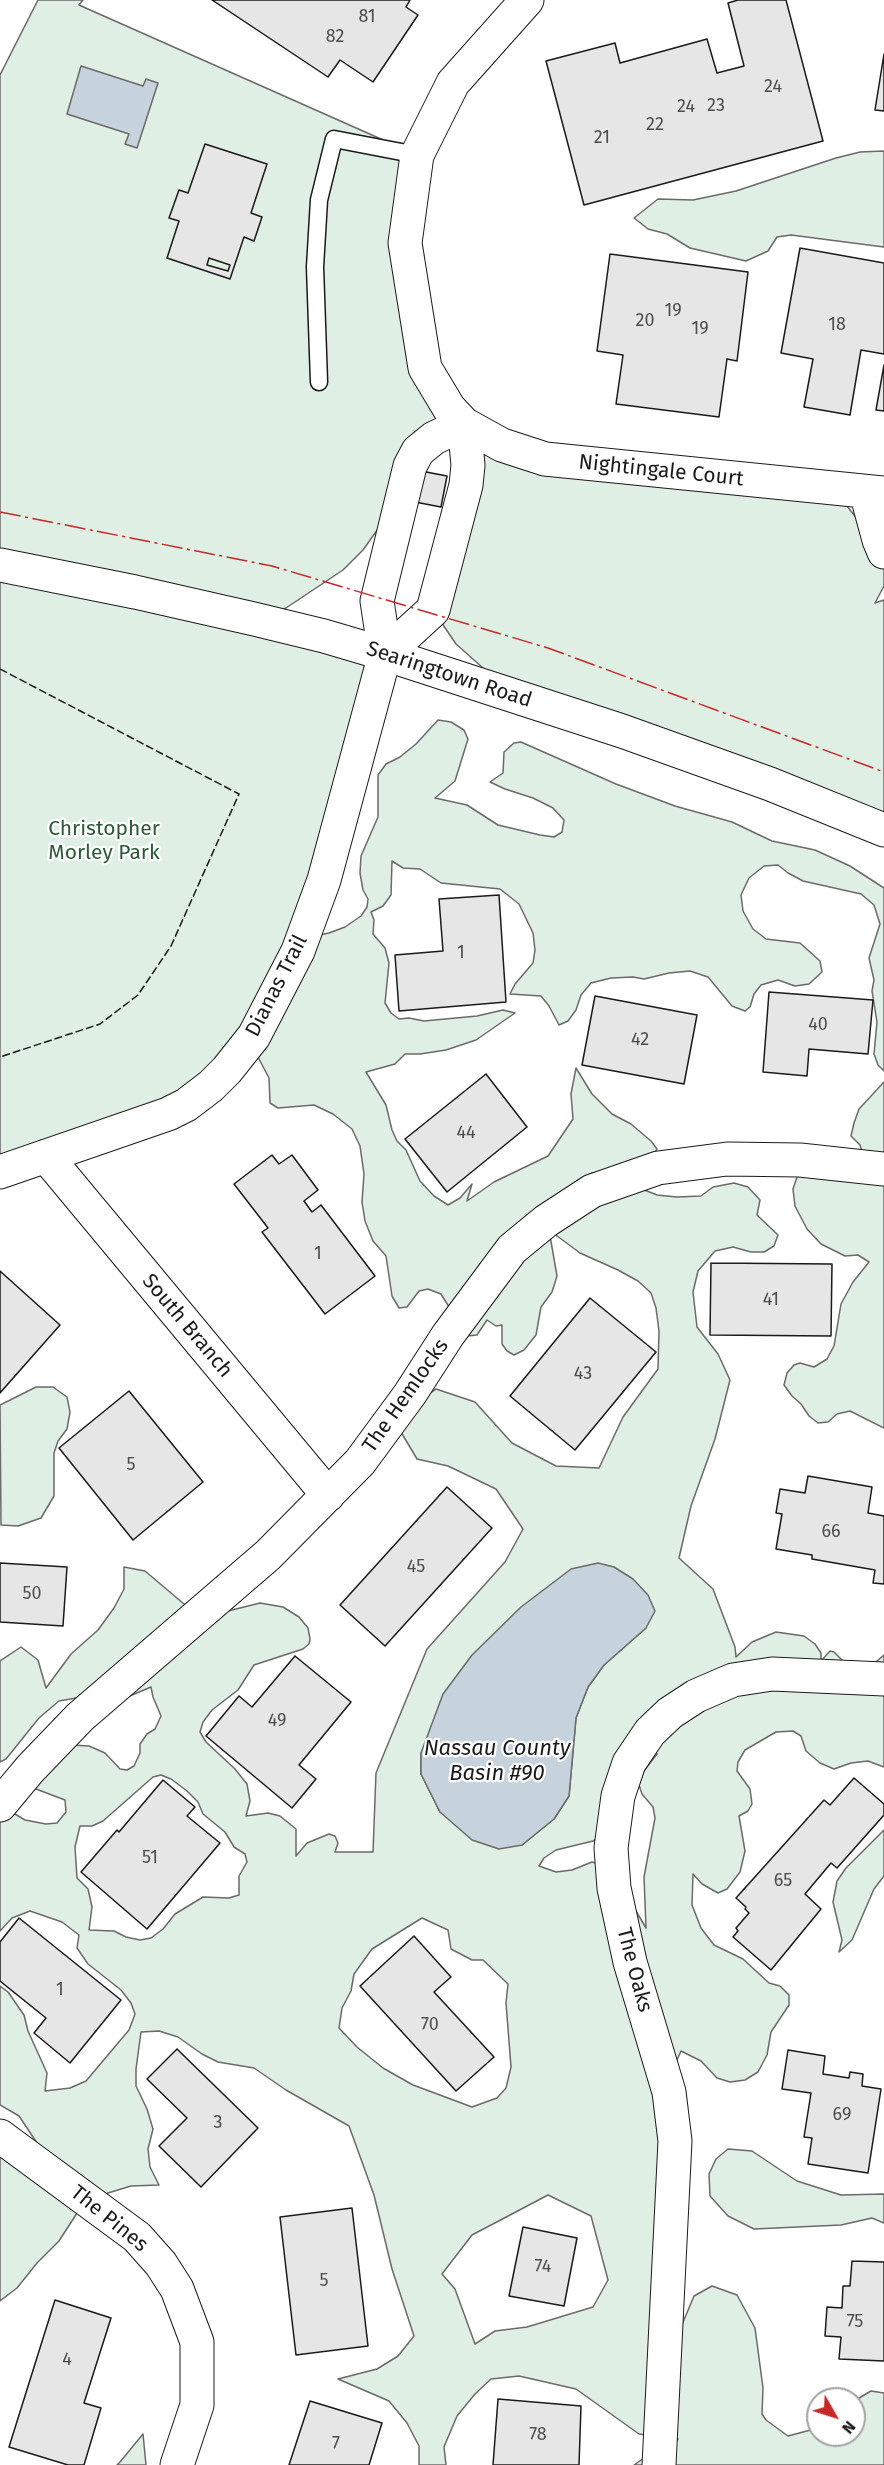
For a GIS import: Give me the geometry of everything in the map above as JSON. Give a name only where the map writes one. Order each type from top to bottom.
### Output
[{"type":"street","points":[[385,654],[433,610],[466,485],[468,465],[464,424],[449,408],[425,368],[405,243],[417,155],[453,83],[527,0]]},
{"type":"street","points":[[385,654],[377,601],[410,466],[418,451],[434,438],[464,424]]},
{"type":"street","name":"Nightingale Court","points":[[464,424],[502,446],[545,459],[875,493],[879,540],[884,552]]},
{"type":"street","name":"Searingtown Road","points":[[0,566],[135,592],[254,619],[385,654],[633,735],[770,784],[884,830]]},
{"type":"street","name":"Dianas Trail","points":[[0,1172],[168,1114],[186,1105],[211,1086],[248,1045],[281,988],[312,916],[324,880],[385,654]]},
{"type":"street","name":"South Branch","points":[[46,1156],[328,1495]]},
{"type":"street","name":"The Hemlocks","points":[[0,1804],[80,1717],[268,1555],[360,1462],[512,1248],[546,1221],[592,1191],[658,1168],[727,1159],[800,1160],[884,1169]]},
{"type":"street","name":"The Oaks","points":[[659,2465],[675,2141],[669,2092],[630,1962],[614,1888],[611,1848],[618,1796],[629,1763],[650,1732],[670,1713],[696,1696],[733,1680],[772,1674],[884,1679]]},
{"type":"street","name":"The Pines","points":[[0,2136],[137,2237],[161,2264],[177,2289],[197,2342],[197,2405],[177,2465]]},
{"type":"lane","points":[[319,382],[315,267],[319,200],[334,139],[417,155]]},
{"type":"green space","name":"Christopher Morley Park","points":[[38,0],[83,0],[79,5],[417,155],[425,368],[502,445],[847,506],[872,538],[884,567],[884,586],[875,603],[884,600],[884,830],[492,676],[456,644],[433,610],[464,424],[427,442],[380,526],[363,550],[343,570],[286,608],[269,615],[385,654],[310,937],[345,927],[361,916],[367,907],[368,899],[363,890],[360,873],[361,856],[378,817],[378,775],[386,764],[400,757],[416,744],[438,720],[451,722],[464,730],[468,739],[455,781],[435,798],[467,805],[498,825],[554,837],[562,832],[564,820],[553,808],[490,782],[503,773],[504,752],[514,743],[521,742],[616,784],[675,806],[732,822],[772,841],[815,850],[850,866],[884,888],[884,1071],[878,1065],[874,1054],[877,1022],[872,991],[874,980],[869,958],[880,924],[874,905],[861,894],[803,881],[778,865],[764,866],[749,878],[741,895],[743,911],[753,929],[766,939],[800,943],[820,961],[822,972],[809,984],[795,986],[778,980],[761,985],[754,994],[750,1007],[745,1011],[732,1006],[708,977],[690,971],[644,979],[611,978],[591,983],[581,995],[576,1010],[568,1021],[559,1025],[541,996],[510,994],[515,984],[533,963],[535,950],[533,933],[519,904],[500,889],[441,883],[420,869],[403,868],[392,861],[391,895],[383,906],[371,912],[374,920],[373,934],[385,948],[389,963],[385,1003],[391,1013],[399,1019],[424,1021],[477,1016],[503,1010],[515,1013],[476,1040],[446,1050],[405,1054],[395,1064],[366,1072],[386,1105],[392,1130],[397,1141],[406,1150],[420,1181],[434,1196],[448,1205],[460,1198],[472,1184],[467,1201],[494,1182],[548,1156],[573,1119],[571,1094],[576,1068],[592,1094],[612,1114],[631,1124],[657,1149],[647,1165],[592,1173],[578,1180],[565,1195],[637,1187],[657,1195],[701,1196],[713,1187],[734,1183],[748,1187],[760,1200],[757,1215],[778,1235],[774,1246],[764,1252],[751,1252],[733,1247],[715,1251],[698,1271],[693,1292],[697,1327],[718,1354],[730,1380],[715,1439],[691,1506],[679,1558],[713,1589],[735,1647],[736,1657],[752,1642],[776,1632],[804,1636],[815,1644],[821,1653],[821,1661],[830,1651],[834,1652],[849,1667],[871,1666],[884,1655],[884,1767],[868,1761],[851,1763],[834,1769],[820,1763],[806,1751],[801,1736],[793,1731],[776,1732],[745,1750],[738,1762],[737,1771],[750,1789],[752,1804],[748,1811],[739,1816],[745,1851],[740,1872],[727,1889],[718,1893],[702,1884],[693,1874],[692,1905],[701,1928],[714,1945],[743,1959],[769,1983],[780,1986],[789,1995],[789,2005],[771,2032],[767,2055],[758,2072],[745,2080],[730,2082],[717,2078],[701,2061],[681,2051],[672,2071],[678,2334],[694,2296],[712,2286],[737,2295],[755,2328],[763,2388],[762,2414],[766,2420],[788,2436],[806,2431],[806,2447],[866,2447],[866,2394],[871,2391],[884,2393],[884,2465],[634,2465],[648,2455],[669,2449],[678,2439],[661,2427],[652,2436],[639,2434],[576,2389],[519,2376],[491,2379],[475,2394],[457,2416],[444,2447],[446,2465],[419,2465],[419,2446],[407,2423],[389,2401],[338,2379],[377,2369],[398,2356],[414,2336],[392,2269],[374,2195],[349,2126],[286,2090],[254,2068],[218,2062],[178,2037],[159,2031],[141,2032],[136,2086],[153,2129],[148,2149],[150,2167],[159,2185],[131,2186],[108,2193],[79,2210],[59,2241],[17,2288],[0,2301],[0,2154],[37,2143],[19,2116],[0,2105],[0,1986],[8,1992],[24,2015],[28,2031],[47,2073],[45,2091],[70,2088],[86,2081],[129,2030],[135,2014],[131,2003],[121,1990],[88,1964],[77,1948],[79,1935],[62,1922],[30,1911],[12,1918],[0,1931],[0,1820],[4,1816],[15,1814],[25,1820],[46,1824],[57,1823],[66,1812],[65,1800],[36,1789],[28,1775],[55,1744],[89,1746],[105,1753],[120,1769],[127,1770],[134,1766],[140,1753],[140,1744],[147,1734],[155,1729],[161,1716],[151,1687],[125,1698],[76,1698],[59,1701],[39,1718],[6,1759],[0,1762],[0,1661],[21,1647],[38,1660],[46,1688],[71,1654],[98,1630],[114,1608],[124,1589],[124,1567],[145,1571],[184,1604],[199,1611],[224,1612],[260,1603],[283,1607],[299,1617],[308,1628],[309,1644],[303,1649],[254,1665],[238,1690],[212,1710],[203,1722],[200,1732],[206,1742],[235,1769],[247,1784],[250,1801],[246,1816],[268,1813],[280,1816],[296,1829],[296,1856],[307,1843],[329,1834],[335,1836],[338,1843],[335,1852],[373,1852],[376,1773],[427,1649],[505,1562],[523,1529],[496,1489],[448,1466],[417,1459],[401,1432],[410,1406],[436,1389],[475,1402],[512,1443],[556,1466],[599,1468],[623,1417],[658,1369],[659,1331],[656,1308],[651,1293],[638,1281],[580,1253],[549,1230],[557,1276],[552,1292],[541,1307],[536,1335],[524,1350],[514,1355],[507,1351],[502,1344],[502,1325],[496,1326],[487,1320],[477,1335],[467,1336],[441,1294],[428,1289],[419,1291],[407,1307],[399,1308],[392,1296],[386,1256],[373,1241],[365,1221],[362,1202],[364,1174],[360,1146],[352,1129],[333,1114],[314,1105],[278,1108],[270,1103],[269,1078],[258,1057],[0,1172],[0,75]],"holes":[[[646,1628],[604,1665],[588,1687],[576,1718],[569,1796],[554,1819],[522,1845],[440,1812],[421,1774],[421,1753]],[[648,1749],[657,1754],[644,1771],[639,1785],[642,1794],[653,1807],[655,1818],[644,1877],[646,1928],[633,1906],[599,1864],[592,1862],[572,1870],[556,1872],[539,1866],[544,1858],[556,1850],[593,1841],[601,1836]],[[161,1775],[171,1779],[187,1791],[198,1802],[203,1814],[225,1832],[234,1847],[245,1854],[247,1862],[239,1876],[239,1895],[229,1898],[203,1897],[175,1914],[163,1929],[151,1938],[140,1940],[114,1931],[89,1930],[92,1907],[88,1889],[77,1878],[75,1847],[80,1826],[92,1826],[103,1821],[153,1777]],[[422,1918],[448,1930],[451,1949],[472,1960],[483,1960],[508,1984],[506,2003],[511,2067],[506,2088],[497,2098],[472,2107],[413,2085],[383,2068],[357,2047],[339,2028],[342,2008],[351,1991],[354,1974],[372,1949]],[[548,2195],[591,2216],[608,2280],[593,2307],[527,2327],[495,2331],[475,2344],[455,2289],[442,2274],[472,2235]]]},
{"type":"green space","points":[[884,151],[884,247],[791,235],[777,237],[768,251],[746,261],[690,248],[667,234],[648,229],[634,218],[658,199],[693,200],[736,191],[836,158],[860,152]]},
{"type":"green space","points":[[884,1082],[884,1428],[850,1411],[837,1414],[828,1422],[818,1423],[809,1416],[784,1385],[787,1373],[794,1365],[800,1363],[814,1367],[827,1359],[834,1346],[841,1304],[853,1282],[869,1262],[858,1255],[845,1256],[821,1244],[807,1229],[795,1206],[793,1189],[797,1177],[805,1166],[862,1152],[860,1145],[851,1136],[854,1123],[859,1109]]},
{"type":"green space","points":[[36,1387],[53,1387],[67,1397],[70,1412],[67,1429],[58,1441],[54,1453],[54,1496],[41,1518],[18,1526],[1,1525],[0,1405]]},
{"type":"green space","points":[[884,1830],[884,1876],[874,1889],[852,1940],[839,1952],[842,1940],[833,1902],[837,1881],[846,1868]]},
{"type":"green space","points":[[728,2149],[752,2151],[797,2181],[841,2195],[884,2194],[884,2223],[872,2218],[841,2225],[754,2229],[728,2216],[710,2196],[709,2174],[716,2159]]},
{"type":"green space","points":[[143,2434],[146,2465],[117,2465],[120,2462]]},
{"type":"water","points":[[81,66],[143,86],[146,79],[158,83],[137,148],[125,144],[129,134],[67,114]]},
{"type":"water","name":"Nassau County Basin #90","points":[[598,1563],[614,1567],[633,1579],[648,1595],[655,1611],[646,1628],[604,1665],[588,1687],[576,1718],[569,1796],[554,1819],[522,1845],[499,1849],[472,1840],[440,1812],[421,1774],[421,1753],[443,1694],[472,1655],[521,1607],[571,1569]]},
{"type":"building","points":[[212,0],[410,0],[406,7],[418,15],[373,82],[340,60],[328,77]]},
{"type":"building","points":[[738,0],[786,0],[823,141],[584,205],[546,61],[615,43],[620,63],[707,39],[717,73],[744,66],[728,3]]},
{"type":"building","points":[[884,54],[884,111],[875,110]]},
{"type":"building","points":[[205,144],[267,164],[251,213],[262,217],[254,241],[244,237],[230,279],[167,258],[179,221],[169,218],[179,190],[188,193]],"holes":[[[209,258],[230,265],[228,271],[207,265]]]},
{"type":"building","points":[[800,248],[884,263],[884,354],[861,350],[850,415],[804,407],[813,359],[781,353]]},
{"type":"building","points":[[610,254],[748,272],[737,361],[727,359],[719,417],[616,404],[623,355],[597,351]]},
{"type":"building","points":[[884,365],[884,411],[876,410]]},
{"type":"building","points":[[421,471],[447,476],[441,507],[415,502]]},
{"type":"building","points":[[499,895],[506,1002],[399,1011],[395,955],[443,951],[439,899]]},
{"type":"building","points":[[769,992],[873,1000],[868,1054],[809,1049],[807,1076],[763,1072]]},
{"type":"building","points":[[595,996],[697,1015],[684,1084],[582,1065]]},
{"type":"building","points":[[486,1074],[527,1127],[447,1192],[405,1139]]},
{"type":"building","points":[[272,1155],[279,1164],[292,1155],[318,1190],[304,1201],[312,1212],[321,1205],[375,1276],[325,1314],[262,1232],[268,1228],[234,1184]]},
{"type":"building","points":[[711,1263],[832,1264],[831,1336],[710,1335]]},
{"type":"building","points":[[0,1271],[60,1325],[0,1393]]},
{"type":"building","points":[[590,1298],[656,1352],[575,1450],[510,1396]]},
{"type":"building","points":[[129,1391],[203,1482],[133,1540],[59,1448]]},
{"type":"building","points":[[808,1476],[872,1487],[868,1513],[884,1516],[884,1584],[873,1583],[875,1570],[812,1559],[812,1555],[776,1549],[782,1514],[776,1513],[780,1489],[805,1493]]},
{"type":"building","points":[[447,1487],[492,1528],[385,1646],[340,1605]]},
{"type":"building","points":[[0,1563],[67,1567],[63,1626],[0,1622]]},
{"type":"building","points":[[295,1656],[351,1702],[299,1765],[316,1779],[292,1808],[206,1736],[239,1696],[252,1707]]},
{"type":"building","points":[[854,1778],[884,1804],[884,1815],[837,1868],[831,1863],[805,1894],[821,1909],[771,1970],[733,1937],[738,1931],[736,1928],[749,1913],[736,1898],[824,1800],[830,1805]]},
{"type":"building","points":[[163,1780],[195,1807],[187,1816],[220,1843],[147,1929],[81,1872]]},
{"type":"building","points":[[19,1918],[121,2000],[70,2063],[34,2033],[46,2018],[0,1981],[0,1942]]},
{"type":"building","points":[[414,1936],[451,1977],[434,1992],[494,2057],[456,2091],[360,1986]]},
{"type":"building","points":[[177,2049],[258,2128],[201,2187],[159,2146],[187,2118],[147,2079]]},
{"type":"building","points":[[788,2050],[825,2056],[823,2074],[849,2078],[850,2072],[863,2074],[862,2086],[881,2089],[868,2173],[808,2164],[812,2138],[804,2137],[811,2093],[782,2089]]},
{"type":"building","points":[[352,2208],[368,2346],[296,2355],[280,2217]]},
{"type":"building","points":[[523,2227],[577,2238],[564,2306],[509,2296]]},
{"type":"building","points":[[852,2261],[884,2262],[884,2361],[839,2359],[841,2337],[825,2336],[827,2307],[842,2308],[843,2286],[850,2286]]},
{"type":"building","points":[[55,2300],[111,2318],[84,2403],[101,2408],[84,2465],[68,2465],[9,2447]]},
{"type":"building","points":[[498,2399],[581,2406],[579,2465],[493,2465]]},
{"type":"building","points":[[310,2401],[382,2423],[369,2465],[289,2465]]},
{"type":"fence","points":[[0,669],[239,794],[171,946],[138,995],[100,1024],[0,1057]]},
{"type":"power","points":[[0,512],[272,566],[548,648],[884,772]]}]
